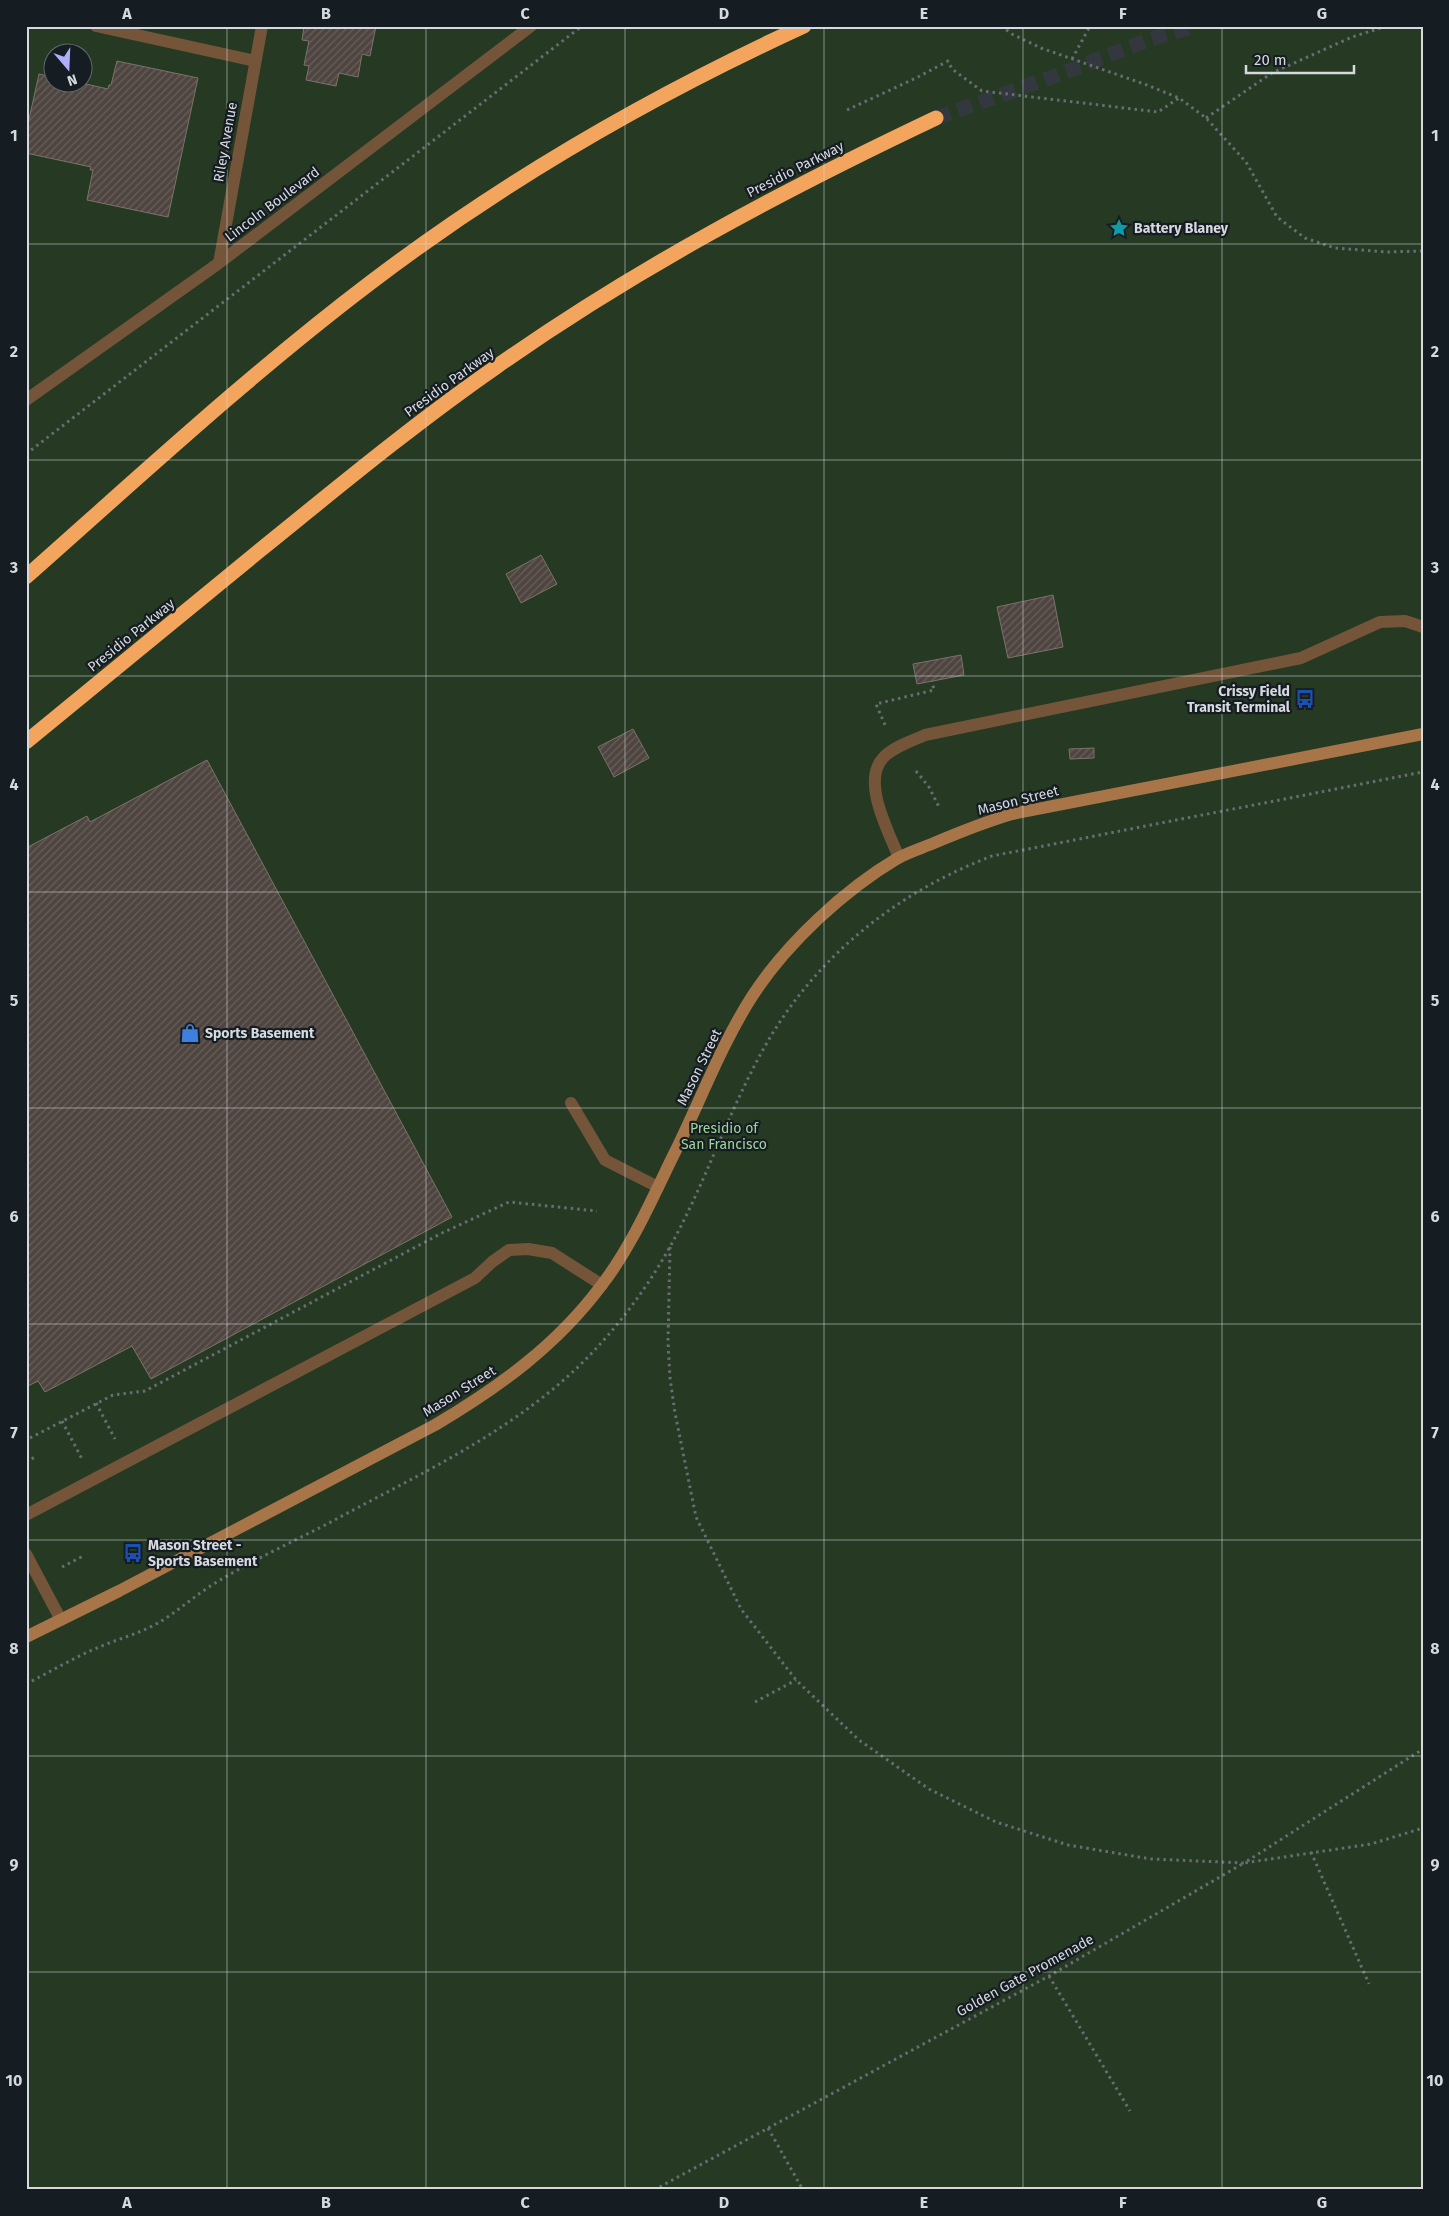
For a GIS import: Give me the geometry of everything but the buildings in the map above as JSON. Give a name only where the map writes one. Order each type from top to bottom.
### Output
[{"type":"highway","points":[[26,577],[262,369],[322,320],[424,244],[554,158],[690,82],[804,26]]},
{"type":"highway","name":"Presidio Parkway","points":[[26,742],[371,460],[497,366],[624,283],[703,237],[828,170],[936,118]]},
{"type":"street","points":[[96,26],[254,61]]},
{"type":"street","name":"Riley Avenue","points":[[219,264],[254,61],[262,26]]},
{"type":"street","name":"Lincoln Boulevard","points":[[26,400],[219,264],[531,26]]},
{"type":"street","points":[[899,858],[877,802],[874,780],[883,758],[925,735],[1301,658],[1380,622],[1405,621],[1423,627]]},
{"type":"street","name":"Mason Street","points":[[26,1638],[435,1425],[481,1398],[523,1367],[562,1331],[602,1285],[637,1228],[730,1036],[753,995],[784,956],[820,916],[859,885],[899,858],[983,822],[1012,814],[1423,734]]},
{"type":"street","points":[[571,1103],[605,1160],[658,1187]]},
{"type":"street","points":[[26,1515],[475,1278],[492,1262],[509,1250],[528,1248],[552,1253],[602,1285]]},
{"type":"street","points":[[26,1554],[61,1620]]},
{"type":"path","points":[[26,454],[582,26]]},
{"type":"path","points":[[1001,26],[1012,34],[1041,48],[1179,98],[1206,118],[1246,162],[1277,217],[1305,238],[1335,248],[1386,252],[1423,251]]},
{"type":"path","points":[[1072,59],[1090,26]]},
{"type":"path","points":[[1206,118],[1272,73],[1352,37],[1387,26]]},
{"type":"path","points":[[847,110],[948,61],[952,70],[982,91],[1158,112],[1179,98]]},
{"type":"path","points":[[885,725],[876,704],[934,690],[932,681]]},
{"type":"path","points":[[916,771],[929,787],[940,809]]},
{"type":"path","points":[[26,1684],[86,1653],[157,1624],[213,1584],[452,1457],[501,1428],[546,1395],[588,1357],[621,1319],[647,1284],[670,1246],[760,1055],[784,1016],[812,980],[846,944],[880,915],[968,866],[992,856],[1423,772]]},
{"type":"path","points":[[964,858],[968,866]]},
{"type":"path","points":[[30,1438],[113,1395],[145,1391],[442,1233],[509,1202],[597,1211]]},
{"type":"path","points":[[670,1246],[668,1342],[670,1378],[675,1413],[696,1517],[741,1609],[796,1680],[859,1740],[929,1789],[996,1822],[1068,1845],[1151,1859],[1244,1863],[1423,1749]]},
{"type":"path","points":[[96,1403],[103,1417]]},
{"type":"path","points":[[62,1421],[69,1435]]},
{"type":"path","points":[[26,1462],[34,1457]]},
{"type":"path","points":[[62,1567],[85,1554]]},
{"type":"path","points":[[755,1702],[796,1680]]},
{"type":"path","name":"Golden Gate Promenade","points":[[654,2190],[1049,1976],[1244,1863],[1371,1844],[1423,1828]]},
{"type":"path","points":[[1311,1852],[1369,1984]]},
{"type":"path","points":[[1049,1976],[1130,2111]]},
{"type":"path","points":[[768,2128],[803,2190]]},
{"type":"green space","name":"Presidio of San Francisco","points":[[26,26],[1423,26],[1423,2190],[26,2190]]},
{"type":"tunnel","points":[[936,118],[1058,75],[1148,40],[1194,26]]},
{"type":"place","name":"Battery Blaney","points":[[1119,228]]},
{"type":"place","name":"Crissy Field Transit Terminal","points":[[1305,699]]},
{"type":"place","name":"Sports Basement","points":[[190,1033]]},
{"type":"place","name":"Mason Street - Sports Basement","points":[[133,1553]]}]
